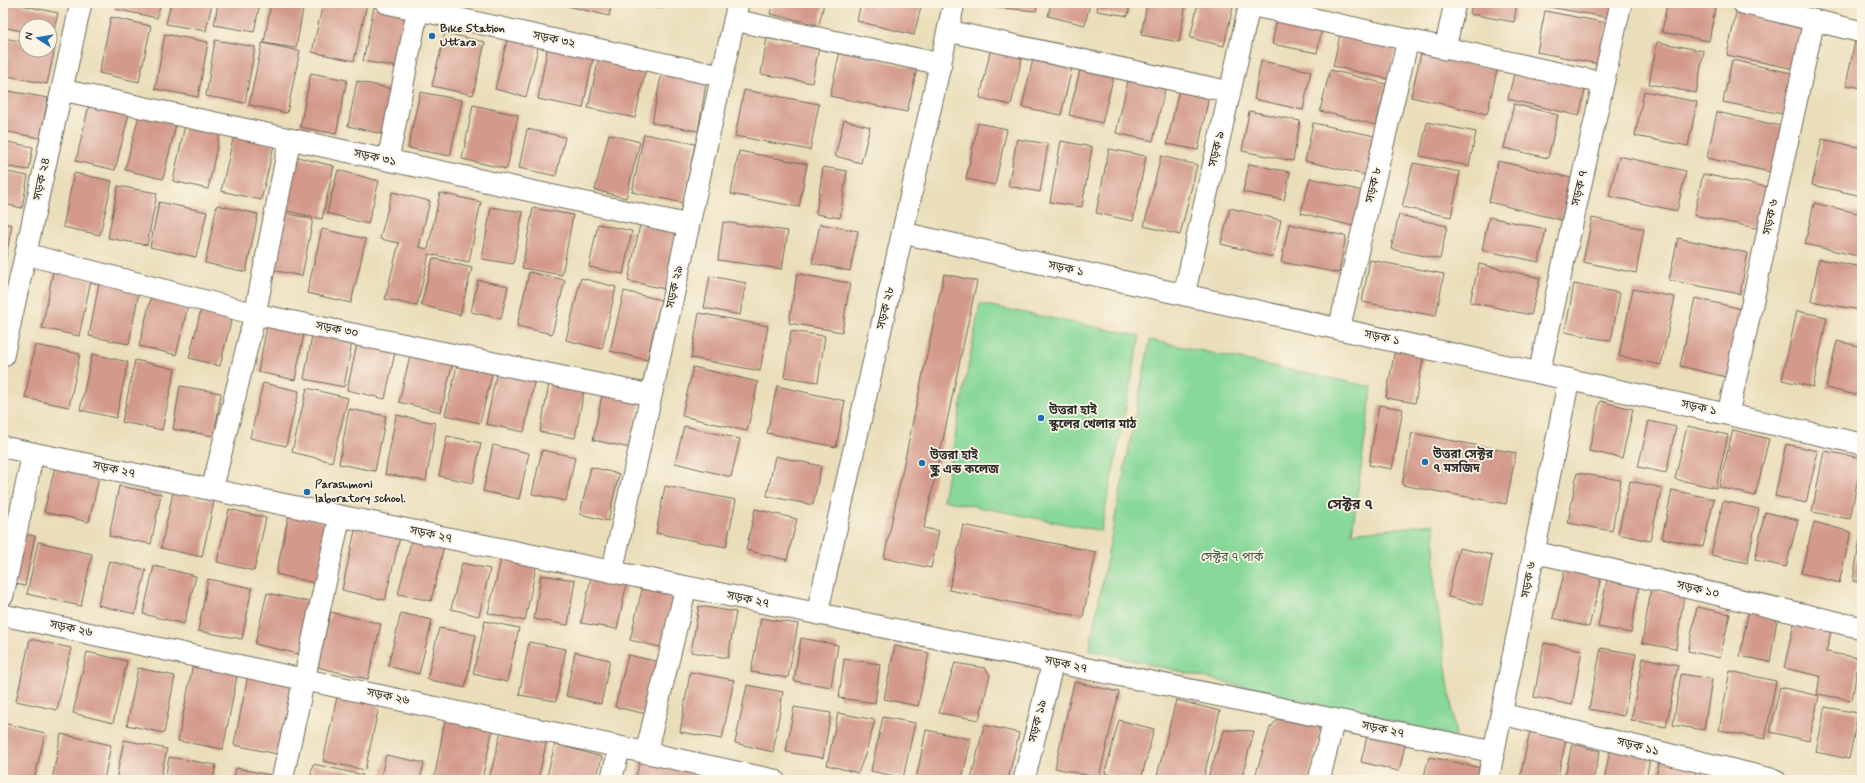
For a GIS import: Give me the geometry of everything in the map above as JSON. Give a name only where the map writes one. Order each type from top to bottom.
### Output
[{"type":"street","name":"সড়ক ২৪","points":[[3,356],[81,3]]},
{"type":"street","name":"সড়ক ৩২","points":[[387,3],[418,6],[720,76]]},
{"type":"street","name":"সড়ক ২৮","points":[[817,614],[954,3]]},
{"type":"street","points":[[1445,49],[1455,3]]},
{"type":"street","name":"সড়ক ৭","points":[[1539,373],[1621,3]]},
{"type":"street","points":[[1744,3],[1862,32]]},
{"type":"street","points":[[1250,4],[1445,49],[1603,83]]},
{"type":"street","name":"সড়ক ৯","points":[[1184,295],[1250,4]]},
{"type":"street","points":[[388,160],[418,6]]},
{"type":"street","points":[[736,12],[941,64]]},
{"type":"street","name":"সড়ক ২৯","points":[[612,572],[689,225],[720,76],[736,12]]},
{"type":"street","name":"সড়ক ৬","points":[[1728,414],[1814,20]]},
{"type":"street","points":[[948,31],[1230,92]]},
{"type":"street","name":"সড়ক ৮","points":[[1339,329],[1408,40]]},
{"type":"street","name":"সড়ক ৩১","points":[[62,90],[689,225]]},
{"type":"street","points":[[212,490],[255,314],[290,139]]},
{"type":"street","name":"সড়ক ১","points":[[903,233],[1862,444]]},
{"type":"street","name":"সড়ক ৩০","points":[[26,254],[255,314],[651,395]]},
{"type":"street","name":"সড়ক ৬","points":[[1488,780],[1569,379]]},
{"type":"street","name":"সড়ক ২৭","points":[[3,447],[1494,752]]},
{"type":"street","points":[[3,595],[33,453]]},
{"type":"street","points":[[282,780],[340,516]]},
{"type":"street","name":"সড়ক ১০","points":[[1534,552],[1862,628]]},
{"type":"street","points":[[646,753],[686,587]]},
{"type":"street","name":"সড়ক ২৬","points":[[3,615],[774,780]]},
{"type":"street","name":"সড়ক ১৯","points":[[1024,780],[1053,662]]},
{"type":"street","name":"সড়ক ১১","points":[[1502,714],[1706,772],[1775,780]]},
{"type":"street","points":[[1319,780],[1334,720]]},
{"type":"street","points":[[611,780],[620,747]]},
{"type":"green space","name":"উত্তরা হাই স্কুলের খেলার মাঠ","points":[[980,304],[1140,336],[1101,531],[943,500]]},
{"type":"green space","name":"সেক্টর ৭ পার্ক","points":[[1150,340],[1372,387],[1352,533],[1434,524],[1435,591],[1456,737],[1089,650]]},
{"type":"building","points":[[4,3],[12,3],[58,13],[57,18],[18,18],[18,30],[3,27]]},
{"type":"building","points":[[116,3],[161,3],[157,18],[115,9]]},
{"type":"building","points":[[171,3],[212,3],[206,31],[166,24]]},
{"type":"building","points":[[218,3],[260,3],[254,32],[214,25]]},
{"type":"building","points":[[271,3],[304,3],[296,48],[264,43]]},
{"type":"building","points":[[323,3],[367,4],[354,61],[312,52]]},
{"type":"building","points":[[565,3],[612,3],[609,16],[564,5]]},
{"type":"building","points":[[638,3],[664,3],[663,8]]},
{"type":"building","points":[[773,3],[824,3],[819,25],[770,14]]},
{"type":"building","points":[[861,3],[922,3],[914,35],[857,21]]},
{"type":"building","points":[[992,3],[1038,3],[1036,11],[991,7]]},
{"type":"building","points":[[1051,3],[1090,3],[1085,25],[1048,16]]},
{"type":"building","points":[[1098,3],[1130,3],[1128,16],[1097,11]]},
{"type":"building","points":[[1147,3],[1186,3],[1179,42],[1141,35]]},
{"type":"building","points":[[1198,3],[1234,3],[1224,46],[1190,38]]},
{"type":"building","points":[[1472,3],[1517,3],[1514,22],[1470,14]]},
{"type":"building","points":[[1544,3],[1614,3],[1611,18],[1543,6]]},
{"type":"building","points":[[1667,3],[1716,3],[1709,41],[1662,32]]},
{"type":"building","points":[[374,7],[413,15],[402,68],[363,61]]},
{"type":"building","points":[[1737,8],[1808,23],[1799,70],[1727,55]]},
{"type":"building","points":[[1545,11],[1607,23],[1599,64],[1537,52]]},
{"type":"building","points":[[1278,14],[1323,23],[1317,53],[1272,44]]},
{"type":"building","points":[[111,17],[151,26],[139,82],[99,73]]},
{"type":"building","points":[[1342,26],[1398,40],[1388,79],[1333,66]]},
{"type":"building","points":[[509,32],[540,40],[526,97],[495,89]]},
{"type":"building","points":[[445,33],[485,42],[473,95],[432,86]]},
{"type":"building","points":[[165,34],[208,42],[198,97],[155,89]]},
{"type":"building","points":[[1856,37],[1862,38],[1862,88],[1846,85]]},
{"type":"building","points":[[3,38],[18,41],[18,58],[53,58],[47,84],[3,75]]},
{"type":"building","points":[[767,38],[819,47],[812,83],[761,74]]},
{"type":"building","points":[[215,40],[255,47],[245,103],[206,96]]},
{"type":"building","points":[[992,42],[1024,49],[1011,105],[980,98]]},
{"type":"building","points":[[1657,42],[1704,51],[1696,93],[1649,84]]},
{"type":"building","points":[[262,43],[300,51],[287,113],[249,105]]},
{"type":"building","points":[[548,45],[594,54],[583,108],[538,99]]},
{"type":"building","points":[[1036,46],[1075,55],[1061,115],[1022,107]]},
{"type":"building","points":[[840,51],[917,69],[907,112],[830,96]]},
{"type":"building","points":[[600,53],[647,63],[635,118],[588,108]]},
{"type":"building","points":[[1421,53],[1497,70],[1487,114],[1411,97]]},
{"type":"building","points":[[1518,57],[1589,74],[1579,116],[1508,99]]},
{"type":"building","points":[[1732,60],[1796,74],[1787,115],[1723,102]]},
{"type":"building","points":[[1261,61],[1311,71],[1303,110],[1254,99]]},
{"type":"building","points":[[1082,62],[1115,71],[1102,123],[1069,115]]},
{"type":"building","points":[[1131,68],[1168,76],[1153,141],[1116,133]]},
{"type":"building","points":[[1330,70],[1386,84],[1376,125],[1320,111]]},
{"type":"building","points":[[662,71],[707,79],[698,131],[652,123]]},
{"type":"building","points":[[311,73],[347,80],[336,134],[300,127]]},
{"type":"building","points":[[357,81],[396,90],[386,135],[348,126]]},
{"type":"building","points":[[1179,89],[1209,96],[1198,150],[1167,144]]},
{"type":"building","points":[[3,90],[48,98],[40,138],[3,131]]},
{"type":"building","points":[[744,90],[819,104],[810,150],[735,136]]},
{"type":"building","points":[[1644,91],[1697,102],[1688,146],[1635,136]]},
{"type":"building","points":[[420,92],[462,100],[450,156],[408,148]]},
{"type":"building","points":[[1514,104],[1558,115],[1548,158],[1504,148]]},
{"type":"building","points":[[89,105],[129,114],[115,170],[76,161]]},
{"type":"building","points":[[473,105],[518,115],[507,169],[462,159]]},
{"type":"building","points":[[140,111],[177,120],[163,179],[125,170]]},
{"type":"building","points":[[1249,111],[1300,121],[1293,161],[1242,151]]},
{"type":"building","points":[[1717,112],[1785,127],[1775,173],[1707,158]]},
{"type":"building","points":[[844,120],[870,127],[861,163],[835,156]]},
{"type":"building","points":[[1427,122],[1476,132],[1469,166],[1420,156]]},
{"type":"building","points":[[978,123],[1007,129],[995,185],[966,179]]},
{"type":"building","points":[[1313,123],[1375,136],[1366,175],[1305,161]]},
{"type":"building","points":[[185,125],[220,132],[208,189],[173,181]]},
{"type":"building","points":[[527,129],[565,137],[556,176],[519,168]]},
{"type":"building","points":[[609,134],[640,142],[626,198],[595,190]]},
{"type":"building","points":[[644,134],[695,144],[683,203],[632,192]]},
{"type":"building","points":[[234,135],[274,145],[261,200],[221,191]]},
{"type":"building","points":[[1017,139],[1048,144],[1040,192],[1008,186]]},
{"type":"building","points":[[1822,139],[1862,148],[1862,196],[1812,185]]},
{"type":"building","points":[[3,141],[33,147],[29,170],[3,166]]},
{"type":"building","points":[[1061,141],[1092,147],[1082,207],[1050,202]]},
{"type":"building","points":[[1109,149],[1146,156],[1133,221],[1096,213]]},
{"type":"building","points":[[739,151],[807,164],[799,207],[731,194]]},
{"type":"building","points":[[289,155],[334,166],[322,219],[277,209]]},
{"type":"building","points":[[1161,156],[1197,165],[1180,235],[1144,226]]},
{"type":"building","points":[[1619,156],[1686,171],[1677,211],[1609,196]]},
{"type":"building","points":[[1498,161],[1571,178],[1561,220],[1489,202]]},
{"type":"building","points":[[1413,163],[1460,172],[1451,217],[1402,207]]},
{"type":"building","points":[[1249,164],[1290,172],[1284,200],[1243,192]]},
{"type":"building","points":[[823,167],[847,171],[840,218],[816,214]]},
{"type":"building","points":[[338,170],[379,181],[368,224],[327,213]]},
{"type":"building","points":[[3,171],[28,176],[22,208],[3,204]]},
{"type":"building","points":[[74,173],[112,181],[100,235],[63,227]]},
{"type":"building","points":[[1703,174],[1773,188],[1765,230],[1694,215]]},
{"type":"building","points":[[1310,178],[1366,192],[1357,227],[1301,213]]},
{"type":"building","points":[[118,186],[157,193],[147,245],[108,238]]},
{"type":"building","points":[[392,192],[430,201],[419,247],[428,249],[440,193],[481,202],[469,262],[429,254],[417,306],[385,299],[399,243],[380,239]]},
{"type":"building","points":[[159,202],[207,212],[196,257],[150,247]]},
{"type":"building","points":[[1814,203],[1862,214],[1862,257],[1805,244]]},
{"type":"building","points":[[217,205],[258,214],[246,272],[205,263]]},
{"type":"building","points":[[491,207],[523,212],[513,264],[482,259]]},
{"type":"building","points":[[533,208],[573,215],[562,275],[522,268]]},
{"type":"building","points":[[1230,208],[1281,220],[1273,257],[1221,244]]},
{"type":"building","points":[[279,212],[313,219],[302,276],[267,269]]},
{"type":"building","points":[[1399,215],[1447,226],[1440,259],[1391,249]]},
{"type":"building","points":[[1489,217],[1546,229],[1539,262],[1482,250]]},
{"type":"building","points":[[1592,218],[1644,229],[1636,273],[1583,262]]},
{"type":"building","points":[[723,222],[788,231],[782,269],[718,260]]},
{"type":"building","points":[[3,223],[12,225],[5,264],[3,264]]},
{"type":"building","points":[[598,224],[632,231],[623,274],[589,267]]},
{"type":"building","points":[[820,224],[858,231],[850,271],[812,263]]},
{"type":"building","points":[[1289,224],[1346,236],[1339,273],[1281,262]]},
{"type":"building","points":[[640,225],[677,233],[665,289],[628,281]]},
{"type":"building","points":[[322,229],[366,239],[351,303],[307,293]]},
{"type":"building","points":[[1678,238],[1748,253],[1740,294],[1669,280]]},
{"type":"building","points":[[433,258],[472,268],[460,315],[421,305]]},
{"type":"building","points":[[1819,259],[1862,267],[1862,298],[1860,310],[1811,301]]},
{"type":"building","points":[[1370,260],[1444,274],[1436,316],[1362,302]]},
{"type":"building","points":[[1479,264],[1540,278],[1531,315],[1470,302]]},
{"type":"building","points":[[53,272],[91,280],[79,336],[42,328]]},
{"type":"building","points":[[529,272],[565,280],[552,334],[517,326]]},
{"type":"building","points":[[797,274],[850,283],[842,332],[789,323]]},
{"type":"building","name":"উত্তরা হাই স্কুল এন্ড কলেজ","points":[[944,274],[977,281],[924,528],[939,531],[931,568],[884,558]]},
{"type":"building","points":[[710,276],[746,283],[740,315],[704,308]]},
{"type":"building","points":[[100,278],[140,286],[129,344],[89,336]]},
{"type":"building","points":[[581,278],[616,287],[602,349],[566,340]]},
{"type":"building","points":[[478,280],[508,286],[501,319],[471,312]]},
{"type":"building","points":[[1574,284],[1620,293],[1611,341],[1565,332]]},
{"type":"building","points":[[153,289],[190,298],[176,355],[139,346]]},
{"type":"building","points":[[1633,289],[1675,297],[1661,365],[1619,356]]},
{"type":"building","points":[[624,291],[661,300],[647,360],[610,351]]},
{"type":"building","points":[[1695,298],[1746,310],[1730,378],[1680,366]]},
{"type":"building","points":[[202,305],[233,313],[220,366],[189,358]]},
{"type":"building","points":[[1797,311],[1827,317],[1813,387],[1782,380]]},
{"type":"building","points":[[699,313],[768,326],[760,371],[691,358]]},
{"type":"building","points":[[268,321],[305,328],[295,380],[258,372]]},
{"type":"building","points":[[314,324],[354,331],[344,387],[304,379]]},
{"type":"building","points":[[791,331],[825,336],[818,382],[784,377]]},
{"type":"building","points":[[359,335],[397,343],[385,399],[347,390]]},
{"type":"building","points":[[1837,341],[1862,347],[1862,369],[1856,395],[1826,388]]},
{"type":"building","points":[[413,343],[455,353],[441,412],[399,402]]},
{"type":"building","points":[[1396,344],[1425,349],[1415,403],[1386,398]]},
{"type":"building","points":[[35,345],[80,354],[69,407],[25,398]]},
{"type":"building","points":[[92,354],[128,362],[116,418],[80,410]]},
{"type":"building","points":[[460,354],[495,362],[480,423],[445,415]]},
{"type":"building","points":[[135,360],[175,369],[162,430],[122,422]]},
{"type":"building","points":[[498,366],[536,374],[524,432],[486,424]]},
{"type":"building","points":[[693,367],[758,382],[747,431],[682,416]]},
{"type":"building","points":[[551,373],[586,380],[575,438],[540,432]]},
{"type":"building","points":[[605,381],[643,389],[631,448],[593,440]]},
{"type":"building","points":[[263,383],[299,391],[286,446],[250,438]]},
{"type":"building","points":[[180,386],[221,393],[214,436],[173,429]]},
{"type":"building","points":[[777,386],[845,401],[836,447],[767,433]]},
{"type":"building","points":[[307,388],[348,398],[332,462],[292,452]]},
{"type":"building","points":[[1600,401],[1633,409],[1622,458],[1589,451]]},
{"type":"building","points":[[1379,405],[1403,409],[1392,469],[1369,465]]},
{"type":"building","points":[[349,409],[386,416],[375,471],[339,464]]},
{"type":"building","points":[[396,415],[436,423],[426,481],[385,474]]},
{"type":"building","points":[[1649,421],[1676,427],[1666,473],[1638,467]]},
{"type":"building","points":[[684,426],[740,439],[731,477],[675,463]]},
{"type":"building","points":[[1687,426],[1728,435],[1716,488],[1675,479]]},
{"type":"building","points":[[1733,430],[1769,439],[1755,496],[1719,487]]},
{"type":"building","points":[[1412,433],[1516,453],[1506,504],[1402,485]]},
{"type":"building","points":[[447,436],[481,443],[473,483],[439,476]]},
{"type":"building","points":[[1786,444],[1818,451],[1806,503],[1775,496]]},
{"type":"building","points":[[493,445],[529,453],[519,499],[483,491]]},
{"type":"building","points":[[542,450],[575,457],[566,501],[532,494]]},
{"type":"building","points":[[1824,451],[1862,458],[1850,519],[1812,512]]},
{"type":"building","points":[[775,456],[821,466],[813,505],[767,496]]},
{"type":"building","points":[[56,463],[100,473],[89,522],[44,512]]},
{"type":"building","points":[[591,467],[619,474],[608,521],[580,514]]},
{"type":"building","points":[[1577,473],[1621,480],[1612,531],[1568,523]]},
{"type":"building","points":[[3,479],[7,480],[4,498],[3,498]]},
{"type":"building","points":[[1630,481],[1662,488],[1650,541],[1618,534]]},
{"type":"building","points":[[119,486],[161,494],[151,544],[109,536]]},
{"type":"building","points":[[665,486],[736,500],[726,547],[656,533]]},
{"type":"building","points":[[1672,490],[1714,499],[1703,547],[1662,538]]},
{"type":"building","points":[[173,492],[214,501],[202,557],[161,548]]},
{"type":"building","points":[[1723,501],[1759,509],[1747,563],[1711,555]]},
{"type":"building","points":[[229,509],[266,518],[254,571],[217,562]]},
{"type":"building","points":[[755,509],[797,519],[787,560],[746,550]]},
{"type":"building","points":[[1765,512],[1798,520],[1786,567],[1755,560]]},
{"type":"building","points":[[289,514],[332,524],[319,584],[276,574]]},
{"type":"building","points":[[1814,522],[1851,532],[1839,583],[1801,573]]},
{"type":"building","points":[[963,525],[1096,552],[1083,617],[949,590]]},
{"type":"building","points":[[356,526],[400,537],[385,600],[342,590]]},
{"type":"building","points":[[1862,532],[1862,583],[1853,581]]},
{"type":"building","points":[[20,533],[35,536],[25,586],[11,583]]},
{"type":"building","points":[[412,538],[444,546],[431,601],[398,594]]},
{"type":"building","points":[[38,542],[92,554],[81,606],[27,594]]},
{"type":"building","points":[[1459,548],[1492,555],[1482,605],[1448,597]]},
{"type":"building","points":[[502,556],[537,562],[525,621],[488,613]]},
{"type":"building","points":[[109,561],[146,570],[135,614],[98,605]]},
{"type":"building","points":[[1567,561],[1603,570],[1589,627],[1553,618]]},
{"type":"building","points":[[462,563],[490,569],[479,616],[451,609]]},
{"type":"building","points":[[154,566],[196,576],[184,624],[143,614]]},
{"type":"building","points":[[592,573],[627,582],[617,629],[581,623]]},
{"type":"building","points":[[1608,574],[1640,580],[1631,633],[1598,627]]},
{"type":"building","points":[[541,575],[575,580],[568,625],[534,619]]},
{"type":"building","points":[[208,579],[252,588],[242,639],[198,631]]},
{"type":"building","points":[[643,585],[680,593],[668,649],[630,640]]},
{"type":"building","points":[[1651,590],[1684,595],[1676,649],[1642,643]]},
{"type":"building","points":[[267,593],[314,603],[303,655],[255,644]]},
{"type":"building","points":[[699,606],[736,612],[728,658],[691,652]]},
{"type":"building","points":[[1697,607],[1730,614],[1720,658],[1688,651]]},
{"type":"building","points":[[1749,608],[1778,613],[1770,662],[1740,656]]},
{"type":"building","points":[[331,612],[381,624],[368,679],[317,667]]},
{"type":"building","points":[[401,613],[432,620],[419,674],[388,666]]},
{"type":"building","points":[[1796,615],[1833,624],[1826,652],[1859,658],[1852,700],[1817,694],[1820,676],[1784,668]]},
{"type":"building","points":[[761,618],[798,624],[788,678],[751,672]]},
{"type":"building","points":[[485,621],[519,628],[507,682],[473,674]]},
{"type":"building","points":[[439,628],[476,635],[465,688],[427,679]]},
{"type":"building","points":[[801,638],[838,645],[831,687],[794,681]]},
{"type":"building","points":[[30,639],[71,648],[57,710],[16,701]]},
{"type":"building","points":[[529,642],[566,649],[556,701],[519,695]]},
{"type":"building","points":[[1544,643],[1582,650],[1572,705],[1534,697]]},
{"type":"building","points":[[895,646],[929,653],[918,706],[884,699]]},
{"type":"building","points":[[1601,648],[1636,654],[1624,716],[1589,709]]},
{"type":"building","points":[[87,652],[127,661],[113,723],[73,713]]},
{"type":"building","points":[[575,652],[610,660],[601,704],[566,696]]},
{"type":"building","points":[[628,655],[664,663],[651,715],[615,707]]},
{"type":"building","points":[[1643,658],[1678,665],[1666,727],[1631,720]]},
{"type":"building","points":[[844,659],[880,664],[875,703],[839,698]]},
{"type":"building","points":[[193,663],[238,671],[223,749],[178,741]]},
{"type":"building","points":[[955,663],[985,668],[990,675],[979,720],[939,713]]},
{"type":"building","points":[[138,668],[175,676],[164,733],[127,725]]},
{"type":"building","points":[[249,670],[297,680],[282,755],[234,745]]},
{"type":"building","points":[[1730,671],[1776,681],[1765,739],[1719,730]]},
{"type":"building","points":[[690,672],[734,680],[722,739],[680,732]]},
{"type":"building","points":[[1681,674],[1712,679],[1704,730],[1673,725]]},
{"type":"building","points":[[1074,682],[1119,692],[1099,778],[1055,768]]},
{"type":"building","points":[[747,685],[783,692],[773,752],[735,743]]},
{"type":"building","points":[[1780,687],[1819,696],[1809,741],[1770,732]]},
{"type":"building","points":[[382,693],[365,770],[323,761],[337,697]]},
{"type":"building","points":[[1176,700],[1220,711],[1203,780],[1156,780]]},
{"type":"building","points":[[794,707],[831,713],[823,758],[786,752]]},
{"type":"building","points":[[1825,707],[1858,713],[1849,759],[1816,752]]},
{"type":"building","points":[[838,713],[875,720],[866,752],[858,773],[827,765]]},
{"type":"building","points":[[1311,714],[1320,733],[1308,780],[1254,780],[1270,728],[1280,717]]},
{"type":"building","points":[[883,717],[915,723],[903,778],[871,771]]},
{"type":"building","points":[[445,720],[493,727],[482,780],[434,780]]},
{"type":"building","points":[[1119,720],[1154,729],[1141,780],[1134,780],[1105,773]]},
{"type":"building","points":[[3,723],[45,733],[34,780],[3,780]]},
{"type":"building","points":[[984,725],[1019,733],[1008,780],[971,780]]},
{"type":"building","points":[[502,727],[547,739],[538,780],[489,780]]},
{"type":"building","points":[[926,730],[971,739],[962,780],[916,780]]},
{"type":"building","points":[[1224,730],[1254,731],[1241,780],[1207,780]]},
{"type":"building","points":[[1530,731],[1566,740],[1557,780],[1520,778]]},
{"type":"building","points":[[1368,732],[1406,741],[1399,771],[1361,762]]},
{"type":"building","points":[[61,734],[111,745],[104,780],[52,780]]},
{"type":"building","points":[[124,740],[167,749],[160,780],[116,780]]},
{"type":"building","points":[[1612,740],[1652,747],[1646,780],[1604,780]]},
{"type":"building","points":[[555,744],[602,757],[596,780],[546,780]]},
{"type":"building","points":[[1572,744],[1600,751],[1593,780],[1564,780]]},
{"type":"building","points":[[1663,747],[1700,756],[1694,780],[1655,780]]},
{"type":"building","points":[[386,755],[424,763],[420,780],[380,780]]},
{"type":"building","points":[[169,757],[216,765],[213,780],[165,780]]},
{"type":"building","points":[[1429,757],[1482,768],[1480,780],[1423,780]]},
{"type":"building","points":[[641,758],[716,771],[714,780],[635,780]]},
{"type":"building","points":[[313,764],[363,775],[362,780],[310,780]]},
{"type":"building","points":[[236,768],[279,777],[279,780],[233,780]]},
{"type":"place","name":"Bike Station Uttara","points":[[432,36]]},
{"type":"place","name":"উত্তরা হাই স্কুলের খেলার মাঠ","points":[[1041,418]]},
{"type":"place","name":"উত্তরা সেক্টর ৭ মসজিদ","points":[[1425,462]]},
{"type":"place","name":"উত্তরা হাই স্কুল এন্ড কলেজ","points":[[922,463]]},
{"type":"place","name":"Parashmoni laboratory school.","points":[[307,492]]},
{"type":"district","name":"সেক্টর ৭","points":[[1350,505]]}]
